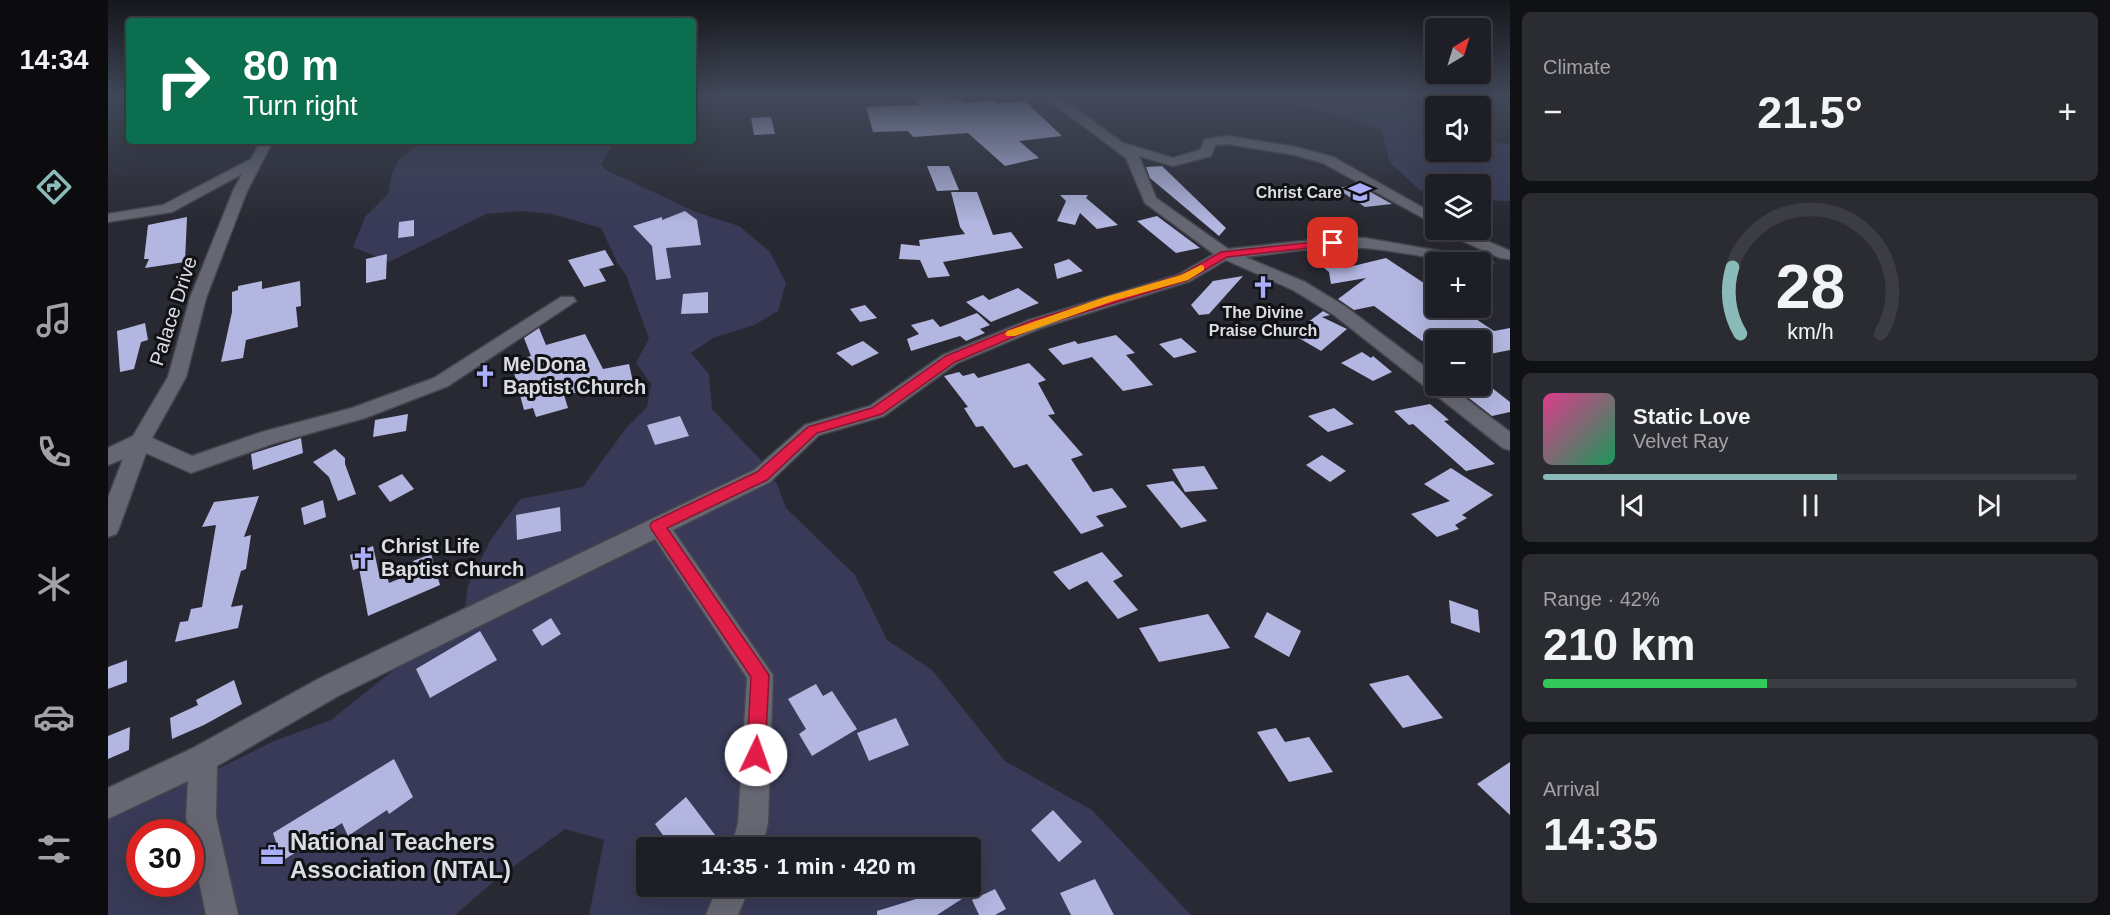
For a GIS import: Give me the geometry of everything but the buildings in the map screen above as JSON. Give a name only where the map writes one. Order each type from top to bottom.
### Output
[{"type":"street","points":[[1109,138],[1132,156],[1150,200],[1225,254],[1299,286],[1340,311],[1510,443]]},
{"type":"street","points":[[1122,147],[1173,162],[1206,153],[1210,142],[1227,140],[1296,151],[1328,160],[1425,215]]},
{"type":"street","name":"Palace Drive","points":[[108,528],[140,441],[177,377],[198,298],[240,191],[265,144]]},
{"type":"street","points":[[108,218],[167,209],[255,162]]},
{"type":"street","points":[[1472,240],[1506,255]]},
{"type":"street","points":[[108,804],[203,758],[329,687],[762,476],[812,430],[877,411],[951,359],[1035,324],[1184,278],[1225,254],[1333,243],[1365,243],[1425,253]]},
{"type":"street","points":[[108,457],[140,441],[190,465],[270,437],[358,413],[441,382],[567,301]]},
{"type":"street","points":[[658,526],[760,675],[753,823],[750,837]]},
{"type":"street","points":[[203,758],[201,817],[222,915]]},
{"type":"street","points":[[722,915],[729,897]]},
{"type":"shaded area","points":[[1384,138],[1425,138],[1425,162],[1491,162],[1491,141],[1510,145],[1510,201],[1491,200],[1491,174],[1425,174],[1425,191],[1420,190],[1389,162]]},
{"type":"shaded area","points":[[419,144],[613,144],[601,164],[606,170],[696,212],[739,226],[770,252],[786,283],[778,311],[754,325],[713,338],[691,353],[709,374],[712,409],[759,458],[778,486],[786,508],[855,575],[887,640],[932,670],[1005,761],[1092,810],[1191,915],[589,915],[604,840],[565,829],[499,877],[455,915],[108,915],[108,805],[141,790],[197,779],[274,741],[331,720],[464,614],[468,585],[490,541],[520,499],[583,487],[627,427],[647,407],[651,384],[636,363],[649,339],[626,275],[618,264],[601,228],[552,214],[522,211],[486,214],[389,262],[353,247],[365,217],[388,194],[392,174],[399,159]]},
{"type":"slow traffic","points":[[1011,334],[1109,299],[1184,278],[1201,268]]},
{"type":"place","name":"Christ Care","points":[[1360,192]]},
{"type":"place","name":"The Divine Praise Church","points":[[1263,287]]},
{"type":"place","name":"Me Dona Baptist Church","points":[[485,376]]},
{"type":"place","name":"Christ Life Baptist Church","points":[[363,558]]},
{"type":"place","name":"National Teachers Association (NTAL)","points":[[272,855]]},
{"type":"route","points":[[756,755],[760,675],[658,526],[762,476],[812,430],[877,411],[951,359],[1035,324],[1109,299],[1184,278],[1225,254],[1333,243]]}]
